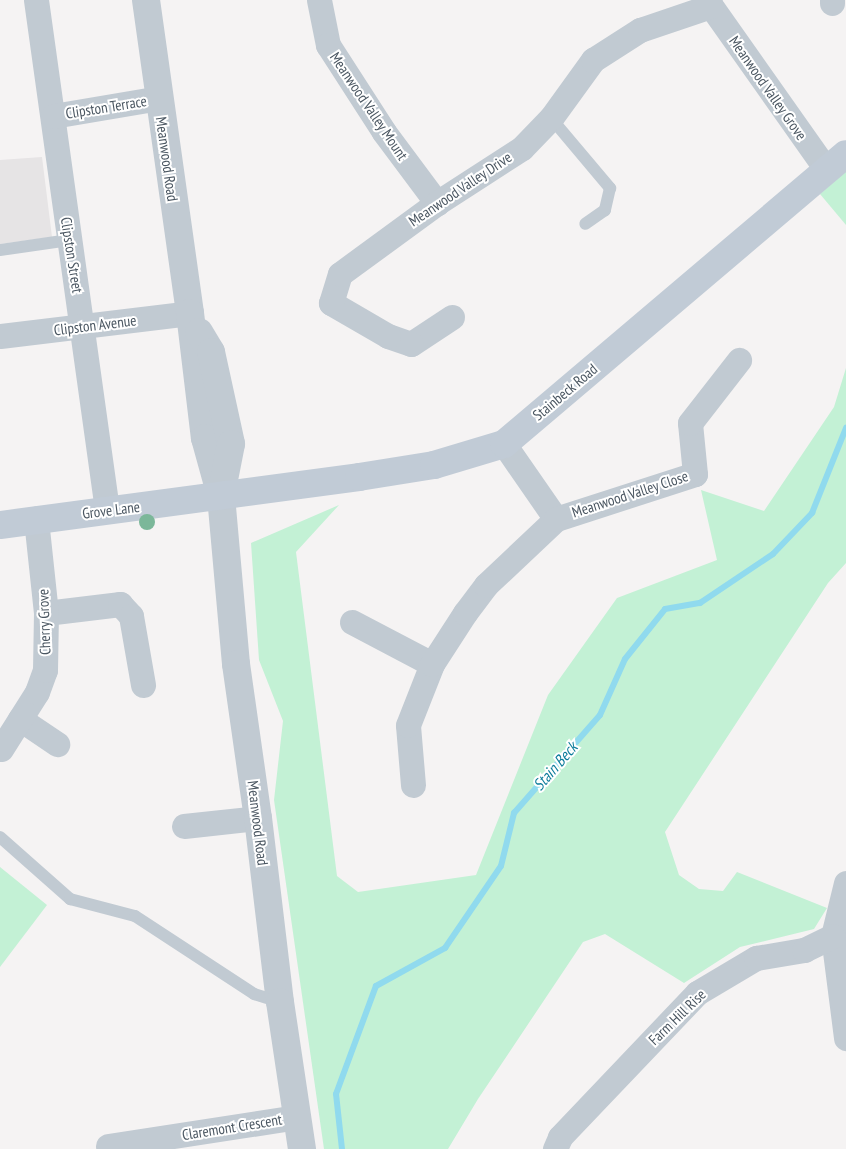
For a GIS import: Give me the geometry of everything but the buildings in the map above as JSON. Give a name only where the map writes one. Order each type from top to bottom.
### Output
[{"type":"main road","name":"Stainbeck Road","points":[[221,496],[434,465],[504,444],[836,162]]},
{"type":"main road","name":"Grove Lane","points":[[0,525],[221,496]]},
{"type":"street","name":"Clipston Street","points":[[36,0],[53,116],[68,240],[83,326],[107,510]]},
{"type":"street","name":"Meanwood Road","points":[[146,0],[158,98],[190,315],[211,352],[230,444],[221,496],[236,664],[258,818],[280,1002],[302,1149]]},
{"type":"street","name":"Meanwood Valley Mount","points":[[319,0],[328,45],[384,132],[437,203]]},
{"type":"street","name":"Meanwood Valley Drive","points":[[452,317],[411,344],[388,336],[330,303],[340,274],[437,203],[522,148],[551,118],[593,60],[640,30],[713,3]]},
{"type":"street","name":"Meanwood Valley Grove","points":[[713,3],[836,162]]},
{"type":"street","name":"Clipston Terrace","points":[[53,116],[158,98]]},
{"type":"street","name":"Clipston Avenue","points":[[0,336],[190,315]]},
{"type":"street","name":"Meanwood Valley Close","points":[[413,785],[408,725],[432,664],[465,613],[486,585],[556,519],[695,474],[690,423],[739,360]]},
{"type":"street","name":"Meanwood Valley Close","points":[[504,444],[556,519]]},
{"type":"street","name":"Cherry Grove","points":[[1,749],[37,692],[46,670],[46,613],[36,520]]},
{"type":"street","points":[[46,613],[120,604],[131,616],[143,685]]},
{"type":"street","points":[[352,622],[432,664]]},
{"type":"street","points":[[20,719],[57,744]]},
{"type":"street","points":[[184,827],[258,818]]},
{"type":"street","points":[[846,883],[833,936],[846,1038]]},
{"type":"street","name":"Farm Hill Rise","points":[[555,1149],[560,1137],[698,993],[756,958],[804,950],[833,936]]},
{"type":"street","name":"Claremont Crescent","points":[[108,1146],[298,1117]]},
{"type":"lane","points":[[551,118],[610,188],[605,210],[585,224]]},
{"type":"lane","points":[[0,250],[68,240]]},
{"type":"lane","points":[[0,837],[70,899],[135,916],[254,994],[280,1002]]},
{"type":"shaded area","points":[[42,157],[52,237],[0,244],[0,160]]},
{"type":"green space","points":[[846,171],[846,225],[820,194]]},
{"type":"green space","points":[[846,368],[846,563],[828,583],[665,832],[679,875],[699,889],[723,891],[737,872],[827,908],[814,929],[740,947],[684,983],[605,934],[583,942],[478,1099],[448,1149],[324,1149],[274,800],[283,721],[259,660],[251,543],[339,505],[296,552],[337,876],[358,892],[476,875],[548,695],[617,598],[717,560],[701,490],[764,511],[834,407]]},
{"type":"green space","points":[[0,867],[47,905],[0,967]]},
{"type":"waterway","name":"Stain Beck","points":[[342,1149],[336,1094],[376,986],[445,948],[501,866],[514,813],[600,715],[625,659],[665,609],[700,603],[773,554],[812,513],[846,428]]}]
